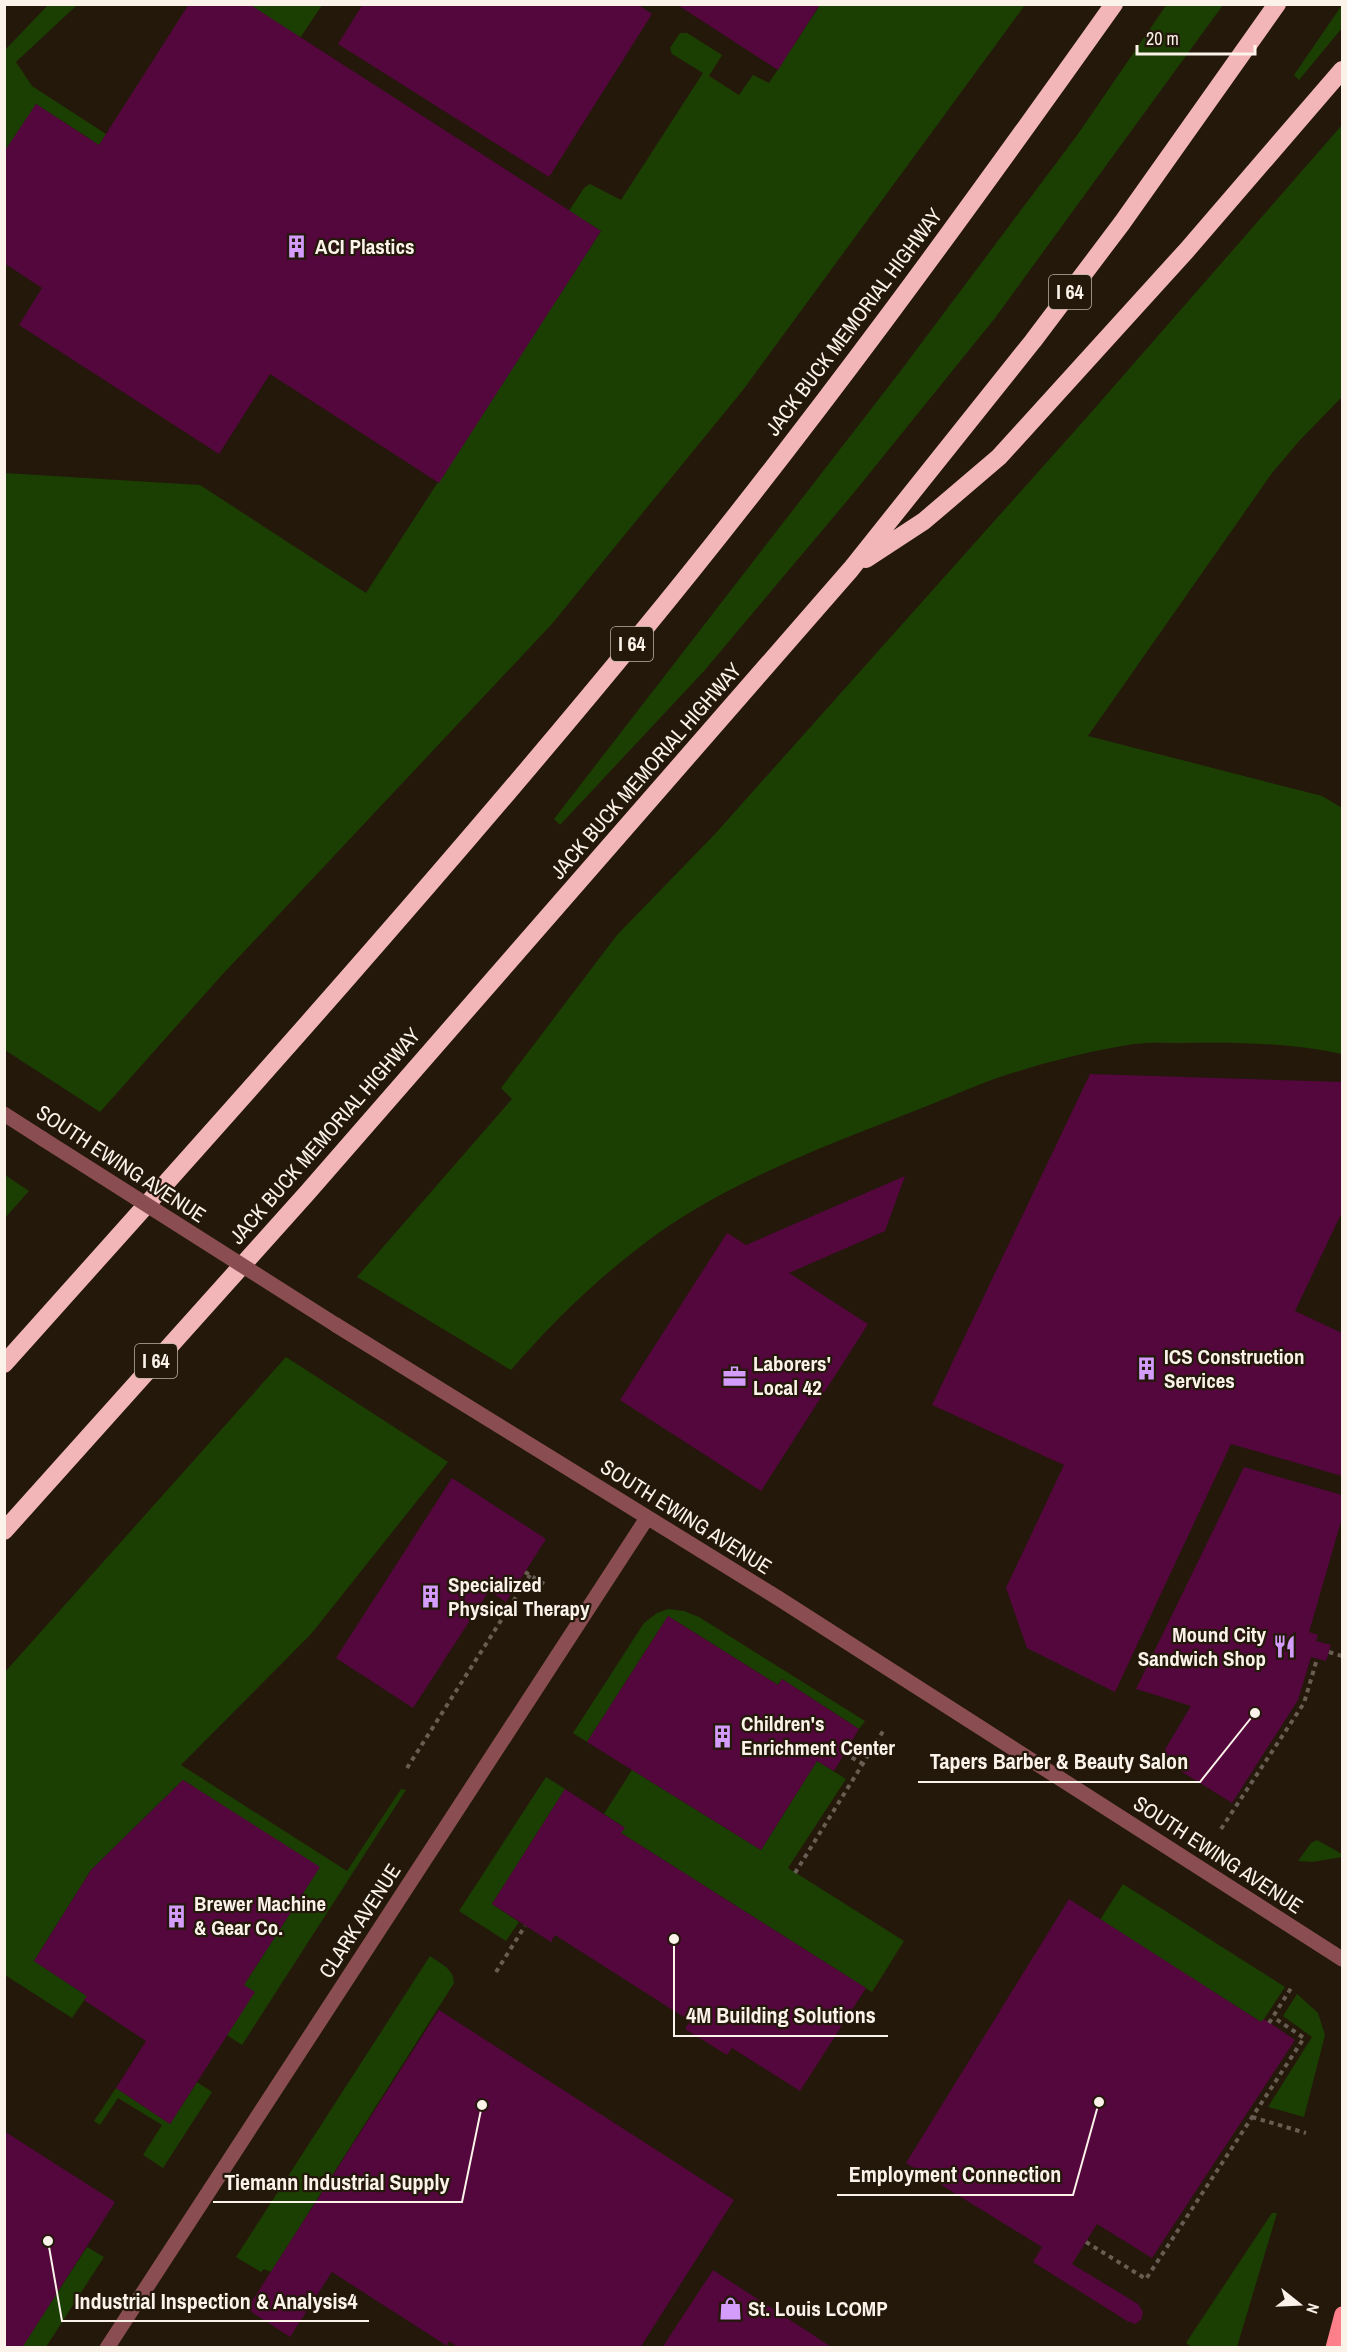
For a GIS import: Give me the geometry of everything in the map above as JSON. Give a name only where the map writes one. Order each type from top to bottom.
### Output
[{"type":"highway","name":"JACK BUCK MEMORIAL HIGHWAY","points":[[4,1365],[362,962],[641,633],[867,345],[1114,4]]},
{"type":"highway","name":"JACK BUCK MEMORIAL HIGHWAY","points":[[4,1531],[308,1192],[850,569],[1081,278],[1277,4]]},
{"type":"highway","points":[[850,569],[924,521],[999,457],[1187,250],[1342,70]]},
{"type":"main road","points":[[1333,2348],[1342,2314]]},
{"type":"street","name":"SOUTH EWING AVENUE","points":[[4,1114],[336,1325],[816,1623],[1342,1959]]},
{"type":"street","name":"CLARK AVENUE","points":[[107,2348],[647,1518]]},
{"type":"path","points":[[525,1572],[546,1585]]},
{"type":"path","points":[[407,1768],[530,1575]]},
{"type":"path","points":[[1329,1652],[1342,1656]]},
{"type":"path","points":[[1221,1829],[1304,1703],[1317,1659]]},
{"type":"path","points":[[795,1872],[885,1728]]},
{"type":"path","points":[[844,1753],[863,1764]]},
{"type":"path","points":[[496,1972],[525,1926]]},
{"type":"path","points":[[1269,2023],[1293,1985]]},
{"type":"path","points":[[1086,2242],[1146,2279],[1304,2038],[1273,2017]]},
{"type":"path","points":[[1252,2118],[1306,2133]]},
{"type":"green space","points":[[1167,4],[1223,5],[995,318],[852,495],[704,671],[560,825],[554,819],[899,373],[1078,134]]},
{"type":"green space","points":[[48,5],[77,5],[16,62],[32,86],[106,134],[99,145],[36,104],[5,152],[5,50]]},
{"type":"green space","points":[[249,5],[322,5],[300,38]]},
{"type":"green space","points":[[820,5],[1025,5],[743,390],[551,625],[221,976],[100,1112],[5,1050],[4,473],[200,485],[366,593],[601,231],[569,211],[584,188],[590,184],[621,200],[703,73],[672,54],[670,48],[680,33],[687,33],[722,55],[709,76],[739,95],[753,75],[769,83]]},
{"type":"green space","points":[[1342,5],[1342,28],[1299,80],[1294,75]]},
{"type":"green space","points":[[1342,125],[1342,397],[1272,473],[1088,736],[1322,796],[1342,808],[1342,1054],[1264,1044],[1140,1043],[1063,1058],[983,1083],[776,1167],[685,1215],[637,1249],[598,1281],[562,1315],[511,1370],[357,1277],[512,1099],[501,1088],[617,935],[715,834],[1088,416]]},
{"type":"green space","points":[[5,1175],[29,1191],[5,1218]]},
{"type":"green space","points":[[286,1357],[448,1462],[311,1634],[181,1765],[347,1871],[401,1789],[406,1790],[242,2045],[227,2035],[254,1992],[244,1985],[319,1868],[183,1780],[91,1870],[34,1961],[87,1996],[72,2018],[5,1975],[5,1672]]},
{"type":"green space","points":[[668,1609],[684,1611],[699,1617],[865,1721],[859,1729],[782,1679],[778,1685],[668,1616],[587,1742],[573,1733],[644,1623],[657,1613]]},
{"type":"green space","points":[[817,1761],[846,1779],[788,1868],[904,1941],[872,1992],[621,1833],[624,1827],[604,1814],[632,1770],[761,1850]]},
{"type":"green space","points":[[546,1777],[565,1789],[492,1904],[519,1922],[506,1941],[459,1911]]},
{"type":"green space","points":[[1317,1840],[1342,1854],[1342,1857],[1312,1862],[1298,1861],[1311,1843]]},
{"type":"green space","points":[[1123,1884],[1285,1987],[1264,2019],[1261,2022],[1100,1920]]},
{"type":"green space","points":[[430,1956],[449,1970],[454,1983],[271,2272],[264,2269],[261,2272],[236,2257]]},
{"type":"green space","points":[[1297,1994],[1318,2013],[1325,2035],[1304,2117],[1268,2107],[1312,2037],[1283,2016]]},
{"type":"green space","points":[[197,2082],[212,2092],[163,2168],[143,2155],[162,2125],[118,2098],[100,2125],[94,2121],[116,2088],[170,2124]]},
{"type":"green space","points":[[1272,2213],[1277,2213],[1237,2347],[1192,2347],[1186,2343]]},
{"type":"green space","points":[[87,2247],[104,2257],[46,2347],[22,2347]]},
{"type":"building","name":"ACI Plastics","points":[[189,4],[249,4],[601,231],[439,483],[270,374],[219,454],[19,325],[42,288],[4,263],[4,152],[36,104],[99,145]]},
{"type":"building","points":[[363,4],[637,4],[652,14],[549,177],[338,44]]},
{"type":"building","points":[[676,4],[820,4],[778,70]]},
{"type":"building","name":"ICS Construction Services","points":[[1090,1074],[1342,1082],[1342,1212],[1295,1311],[1342,1333],[1342,1476],[1231,1444],[1115,1692],[1027,1648],[1006,1588],[1064,1465],[932,1405]]},
{"type":"building","name":"Laborers' Local 42","points":[[905,1176],[885,1231],[789,1273],[868,1324],[761,1491],[620,1400],[727,1233],[746,1245]]},
{"type":"building","points":[[1244,1467],[1342,1495],[1342,1518],[1309,1632],[1318,1635],[1316,1641],[1331,1645],[1326,1661],[1311,1657],[1298,1700],[1232,1803],[1160,1758],[1191,1706],[1136,1689]]},
{"type":"building","name":"Specialized Physical Therapy","points":[[452,1478],[546,1539],[506,1602],[489,1591],[413,1708],[336,1658]]},
{"type":"building","name":"Children's Enrichment Center","points":[[668,1616],[778,1685],[782,1679],[859,1729],[834,1771],[817,1761],[761,1850],[587,1742]]},
{"type":"building","name":"Brewer Machine & Gear Co.","points":[[183,1780],[320,1867],[244,1985],[255,1992],[170,2124],[116,2088],[146,2041],[84,2000],[87,1996],[34,1961],[91,1870]]},
{"type":"building","points":[[565,1789],[625,1828],[621,1833],[866,1988],[800,2091],[732,2048],[727,2055],[685,2029],[690,2021],[555,1935],[551,1942],[492,1904]]},
{"type":"building","points":[[1069,1899],[1261,2022],[1264,2019],[1295,2040],[1152,2258],[1097,2224],[1072,2264],[1138,2304],[1143,2312],[1141,2320],[1135,2324],[1033,2262],[1042,2247],[906,2163]]},
{"type":"building","points":[[439,2010],[734,2200],[640,2348],[459,2348],[449,2341],[447,2346],[332,2272],[290,2337],[247,2309]]},
{"type":"building","points":[[4,2131],[115,2202],[22,2348],[4,2348]]},
{"type":"building","name":"St. Louis LCOMP","points":[[713,2270],[833,2348],[662,2348]]},
{"type":"place","name":"ACI Plastics","points":[[297,247]]},
{"type":"place","name":"ICS Construction Services","points":[[1146,1369]]},
{"type":"place","name":"Laborers' Local 42","points":[[735,1376]]},
{"type":"place","name":"Specialized Physical Therapy","points":[[430,1597]]},
{"type":"place","name":"Mound City Sandwich Shop","points":[[1284,1647]]},
{"type":"place","name":"Tapers Barber & Beauty Salon","points":[[1255,1713]]},
{"type":"place","name":"Children's Enrichment Center","points":[[723,1736]]},
{"type":"place","name":"Brewer Machine & Gear Co.","points":[[176,1916]]},
{"type":"place","name":"4M Building Solutions","points":[[674,1939]]},
{"type":"place","name":"Employment Connection","points":[[1099,2102]]},
{"type":"place","name":"Tiemann Industrial Supply","points":[[482,2105]]},
{"type":"place","name":"Industrial Inspection & Analysis4","points":[[48,2241]]},
{"type":"place","name":"St. Louis LCOMP","points":[[730,2309]]}]
